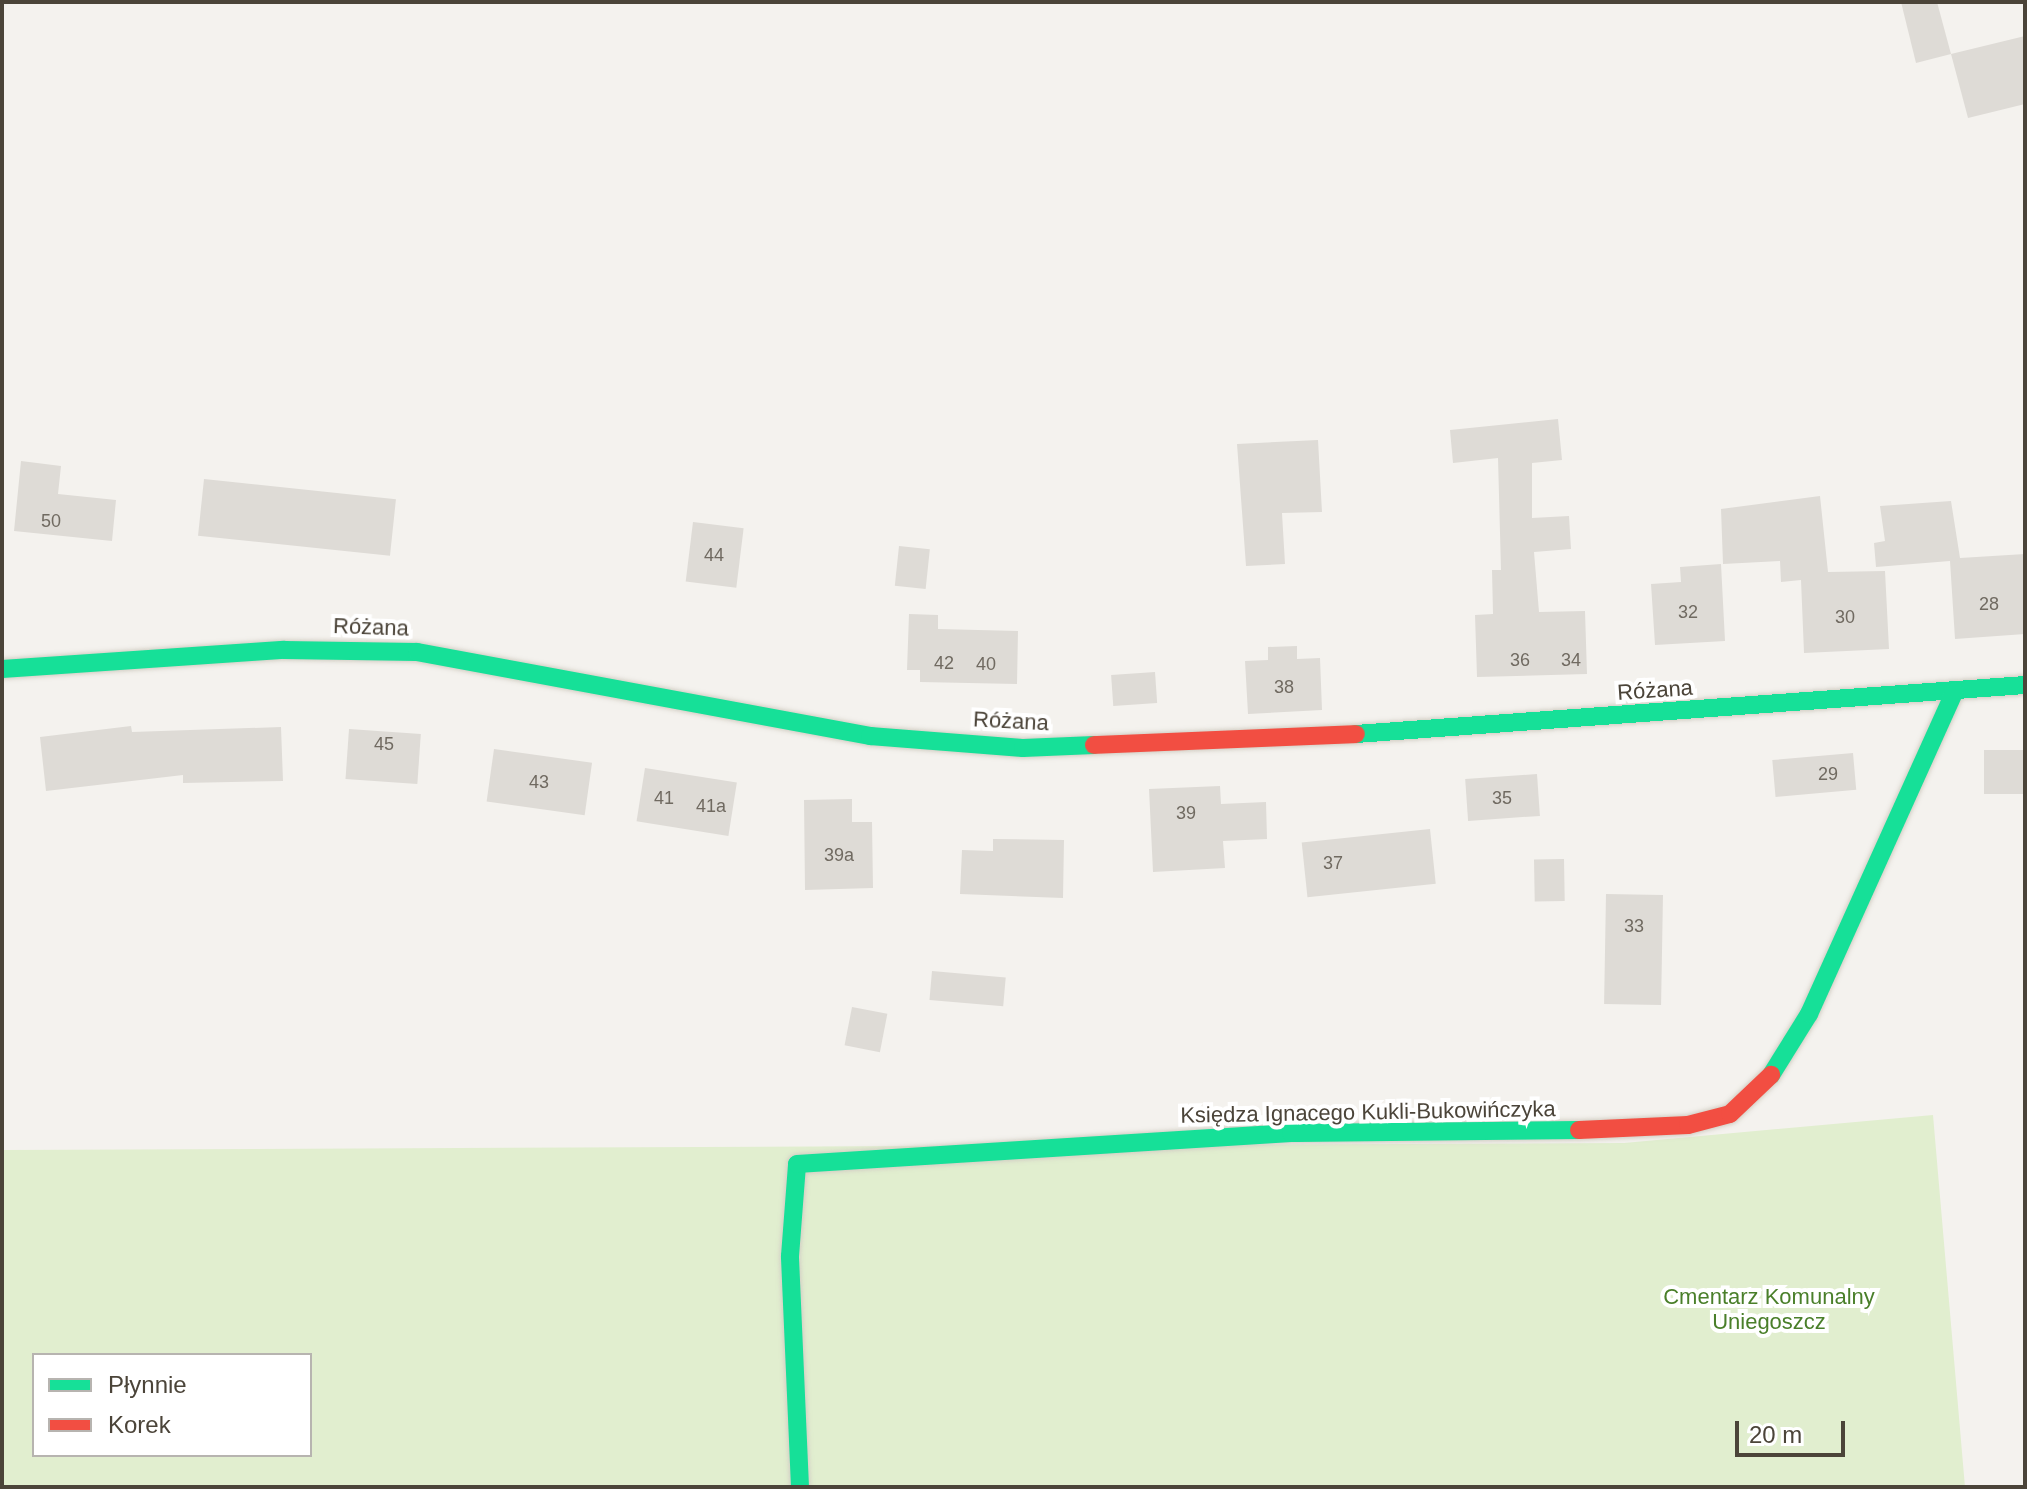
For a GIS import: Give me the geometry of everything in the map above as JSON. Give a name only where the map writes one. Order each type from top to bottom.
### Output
[{"type":"street","name":"Różana","points":[[2,669],[284,650],[417,652],[870,736],[1023,748],[1195,746],[2025,685]]},
{"type":"street","name":"Księdza Ignacego Kukli-Bukowińczyka","points":[[800,1487],[790,1256],[797,1164],[1291,1133],[1599,1130],[1688,1125],[1730,1114],[1766,1083],[1809,1014],[1955,691]]},
{"type":"green space","name":"Cmentarz Komunalny Uniegoszcz","points":[[1933,1115],[1965,1487],[2,1487],[2,1150],[1624,1143]]},
{"type":"building","points":[[1901,2],[1937,2],[1951,54],[1916,63]]},
{"type":"building","points":[[2025,36],[2025,104],[1968,118],[1951,54]]},
{"type":"building","points":[[1558,419],[1562,460],[1532,463],[1532,518],[1569,516],[1571,549],[1534,552],[1539,612],[1585,611],[1587,674],[1477,677],[1475,615],[1493,614],[1492,570],[1501,570],[1498,458],[1453,463],[1450,430]]},
{"type":"building","points":[[1318,440],[1322,512],[1282,513],[1285,564],[1246,566],[1237,444]]},
{"type":"building","points":[[21,461],[61,466],[58,494],[116,500],[112,541],[14,531]]},
{"type":"building","points":[[204,479],[396,499],[390,556],[198,536]]},
{"type":"building","points":[[1820,496],[1828,572],[1885,571],[1889,649],[1804,653],[1801,580],[1781,582],[1780,561],[1723,564],[1721,509]]},
{"type":"building","points":[[1951,501],[1960,558],[2025,554],[2025,634],[1955,639],[1950,561],[1876,567],[1874,543],[1885,541],[1880,506]]},
{"type":"building","points":[[693,522],[744,528],[736,588],[686,582]]},
{"type":"building","points":[[899,546],[930,549],[926,589],[895,586]]},
{"type":"building","points":[[1721,564],[1725,641],[1655,645],[1651,584],[1681,582],[1680,567]]},
{"type":"building","points":[[909,614],[938,615],[938,629],[1018,631],[1017,684],[920,682],[920,670],[907,670]]},
{"type":"building","points":[[1297,646],[1297,659],[1320,658],[1322,710],[1248,714],[1245,661],[1268,660],[1268,647]]},
{"type":"building","points":[[1155,672],[1157,703],[1113,706],[1111,675]]},
{"type":"building","points":[[131,726],[132,732],[281,727],[283,781],[183,783],[183,775],[46,791],[40,737]]},
{"type":"building","points":[[349,729],[421,734],[417,784],[346,779]]},
{"type":"building","points":[[494,749],[592,763],[585,815],[487,801]]},
{"type":"building","points":[[1984,750],[2025,750],[2025,794],[1984,794]]},
{"type":"building","points":[[1853,753],[1856,790],[1776,797],[1772,760]]},
{"type":"building","points":[[645,768],[737,783],[728,836],[637,821]]},
{"type":"building","points":[[1537,774],[1540,816],[1468,821],[1465,779]]},
{"type":"building","points":[[1220,786],[1221,804],[1266,802],[1267,839],[1223,841],[1225,868],[1153,872],[1149,789]]},
{"type":"building","points":[[852,799],[852,822],[872,822],[873,888],[805,890],[804,800]]},
{"type":"building","points":[[1430,829],[1436,884],[1307,897],[1302,842]]},
{"type":"building","points":[[993,839],[1064,840],[1063,898],[960,894],[962,850],[993,851]]},
{"type":"building","points":[[1564,859],[1565,901],[1535,902],[1534,860]]},
{"type":"building","points":[[1606,894],[1663,895],[1661,1005],[1604,1004]]},
{"type":"building","points":[[932,971],[1006,977],[1003,1006],[929,1000]]},
{"type":"building","points":[[852,1007],[887,1014],[880,1052],[845,1045]]},
{"type":"traffic: fast","points":[[2,669],[284,650],[417,652],[870,736],[1023,748],[1094,745]]},
{"type":"traffic: fast","points":[[1356,734],[2025,685]]},
{"type":"traffic: fast","points":[[1771,1075],[1809,1014],[1955,691]]},
{"type":"traffic: fast","points":[[800,1487],[790,1256],[797,1164],[1291,1133],[1579,1130]]},
{"type":"traffic: jam","points":[[1094,745],[1356,734]]},
{"type":"traffic: jam","points":[[1579,1130],[1688,1125],[1730,1114],[1771,1075]]}]
